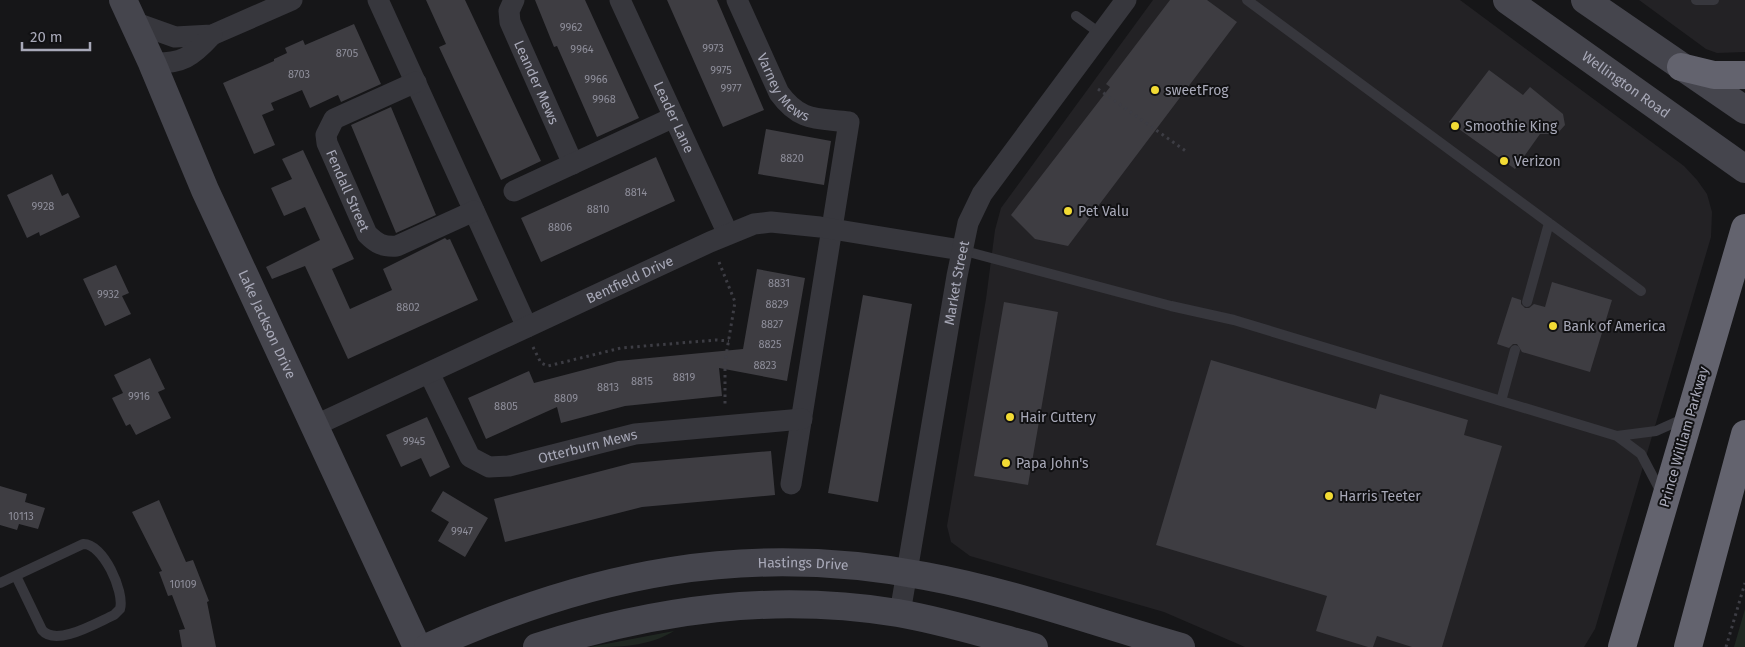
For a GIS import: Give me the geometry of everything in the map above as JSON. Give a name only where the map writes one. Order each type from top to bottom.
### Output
[{"type":"highway","points":[[1681,67],[1714,75],[1745,75]]},
{"type":"highway","name":"Prince William Parkway","points":[[1620,642],[1665,501],[1745,228]]},
{"type":"highway","points":[[1688,647],[1745,434]]},
{"type":"street","points":[[128,11],[175,37],[212,35],[292,0]]},
{"type":"street","points":[[378,0],[474,210],[525,328]]},
{"type":"street","name":"Leander Mews","points":[[514,0],[509,11],[510,22],[572,164]]},
{"type":"street","name":"Leader Lane","points":[[620,0],[674,117],[719,238]]},
{"type":"street","name":"Varney Mews","points":[[737,0],[779,93],[787,103],[796,112],[806,116],[849,122],[831,228]]},
{"type":"street","name":"Market Street","points":[[900,614],[961,250],[968,223],[982,194],[1126,0]]},
{"type":"street","name":"Wellington Road","points":[[1507,0],[1745,170]]},
{"type":"street","points":[[1585,0],[1745,110]]},
{"type":"street","name":"Lake Jackson Drive","points":[[128,11],[205,190],[417,647]]},
{"type":"street","points":[[152,63],[174,64],[198,50],[212,35]]},
{"type":"street","name":"Fendall Street","points":[[416,82],[334,119],[326,134],[327,143],[367,234],[385,247],[397,246],[474,210]]},
{"type":"street","points":[[514,191],[674,117]]},
{"type":"street","name":"Bentfield Drive","points":[[314,426],[719,238],[754,224],[771,222],[831,228],[961,250]]},
{"type":"street","points":[[791,484],[831,228]]},
{"type":"street","name":"Otterburn Mews","points":[[429,373],[470,457],[489,467],[509,466],[635,434],[802,418]]},
{"type":"street","name":"Hastings Drive","points":[[428,647],[481,623],[558,596],[624,578],[688,567],[740,563],[807,562],[907,573],[991,590],[1181,647]]},
{"type":"street","points":[[537,647],[590,630],[663,615],[742,604],[811,604],[900,614],[937,621],[1034,647]]},
{"type":"lane","points":[[1247,0],[1641,291]]},
{"type":"lane","points":[[1696,0],[1714,0]]},
{"type":"lane","points":[[1076,16],[1101,34]]},
{"type":"lane","points":[[1528,302],[1549,223]]},
{"type":"lane","points":[[961,250],[1171,306],[1234,320],[1616,436],[1641,454],[1665,501]]},
{"type":"lane","points":[[1501,401],[1514,350]]},
{"type":"lane","points":[[1616,436],[1656,431],[1690,415]]},
{"type":"lane","points":[[0,583],[83,544],[89,544],[101,552],[121,594],[120,609],[114,615],[64,638],[51,638],[46,636],[42,630],[16,576]]},
{"type":"path","points":[[1098,89],[1187,152]]},
{"type":"path","points":[[719,238],[735,299],[724,371],[727,425]]},
{"type":"path","points":[[525,328],[541,363],[548,366],[630,347],[716,340],[729,341]]},
{"type":"path","points":[[1726,647],[1745,583]]},
{"type":"shaded area","points":[[1153,0],[1460,0],[1684,166],[1707,194],[1712,212],[1711,237],[1595,629],[1584,647],[1245,647],[1164,612],[970,556],[951,542],[947,526],[986,299],[995,230],[1001,208]]},
{"type":"shaded area","points":[[1639,0],[1745,0],[1745,52],[1717,53],[1706,49]]},
{"type":"shaded area","points":[[1745,609],[1745,647],[1734,647]]},
{"type":"shaded area","points":[[674,631],[644,643],[590,647]]},
{"type":"building","points":[[426,0],[465,0],[541,161],[501,180],[439,47],[446,44]]},
{"type":"building","points":[[535,0],[585,0],[639,118],[597,137],[557,46],[554,47]]},
{"type":"building","points":[[667,0],[717,0],[764,110],[723,127]]},
{"type":"building","points":[[1170,0],[1207,0],[1237,22],[1068,246],[1035,239],[1011,215],[1110,87],[1106,84]]},
{"type":"building","points":[[354,24],[381,84],[341,102],[338,95],[310,108],[302,90],[271,103],[274,110],[262,115],[275,145],[254,154],[223,83],[274,61],[274,59],[287,53],[285,48],[303,40],[305,45]]},
{"type":"building","points":[[1489,70],[1523,95],[1530,87],[1563,114],[1565,125],[1557,134],[1540,134],[1515,169],[1449,122]]},
{"type":"building","points":[[391,107],[436,215],[396,233],[351,125]]},
{"type":"building","points":[[766,129],[831,141],[824,185],[758,174]]},
{"type":"building","points":[[303,150],[354,259],[332,269],[350,309],[392,290],[383,269],[445,238],[447,240],[450,239],[478,300],[348,359],[305,266],[272,279],[266,267],[320,240],[305,207],[284,216],[271,188],[292,179],[282,159]]},
{"type":"building","points":[[656,157],[675,201],[541,262],[521,218]]},
{"type":"building","points":[[52,174],[62,196],[68,193],[80,217],[40,236],[39,232],[27,238],[7,195]]},
{"type":"building","points":[[116,265],[129,293],[122,296],[131,314],[105,326],[83,279]]},
{"type":"building","points":[[757,269],[805,278],[787,381],[719,368],[722,396],[625,406],[561,423],[557,407],[486,439],[468,398],[529,371],[534,383],[618,361],[743,349]]},
{"type":"building","name":"Bank of America","points":[[1552,282],[1612,300],[1590,372],[1522,352],[1517,344],[1513,344],[1509,348],[1497,344],[1512,297],[1521,300],[1521,304],[1525,308],[1529,308],[1534,304],[1545,307]]},
{"type":"building","points":[[863,295],[912,304],[878,502],[828,493]]},
{"type":"building","points":[[1004,302],[1058,312],[1028,485],[974,476]]},
{"type":"building","points":[[150,358],[165,389],[158,392],[171,418],[136,435],[130,424],[126,426],[112,398],[123,393],[114,375]]},
{"type":"building","name":"Harris Teeter","points":[[1211,360],[1376,409],[1380,394],[1468,420],[1464,435],[1502,446],[1442,647],[1412,647],[1377,636],[1373,647],[1368,647],[1316,631],[1327,596],[1156,545]]},
{"type":"building","points":[[427,417],[450,467],[430,477],[421,458],[401,467],[386,435]]},
{"type":"building","points":[[771,451],[775,495],[642,507],[505,542],[494,499],[632,463]]},
{"type":"building","points":[[0,486],[27,494],[25,502],[45,508],[38,529],[19,524],[17,530],[0,525]]},
{"type":"building","points":[[443,491],[488,518],[465,557],[438,541],[449,522],[431,511]]},
{"type":"building","points":[[159,500],[186,562],[193,560],[209,601],[207,602],[216,647],[182,647],[179,630],[185,629],[172,595],[168,596],[159,572],[162,571],[132,512]]},
{"type":"place","name":"sweetFrog","points":[[1155,90]]},
{"type":"place","name":"Smoothie King","points":[[1455,126]]},
{"type":"place","name":"Verizon","points":[[1504,161]]},
{"type":"place","name":"Pet Valu","points":[[1068,211]]},
{"type":"place","name":"Bank of America","points":[[1553,326]]},
{"type":"place","name":"Hair Cuttery","points":[[1010,417]]},
{"type":"place","name":"Papa John's","points":[[1006,463]]},
{"type":"place","name":"Harris Teeter","points":[[1329,496]]}]
